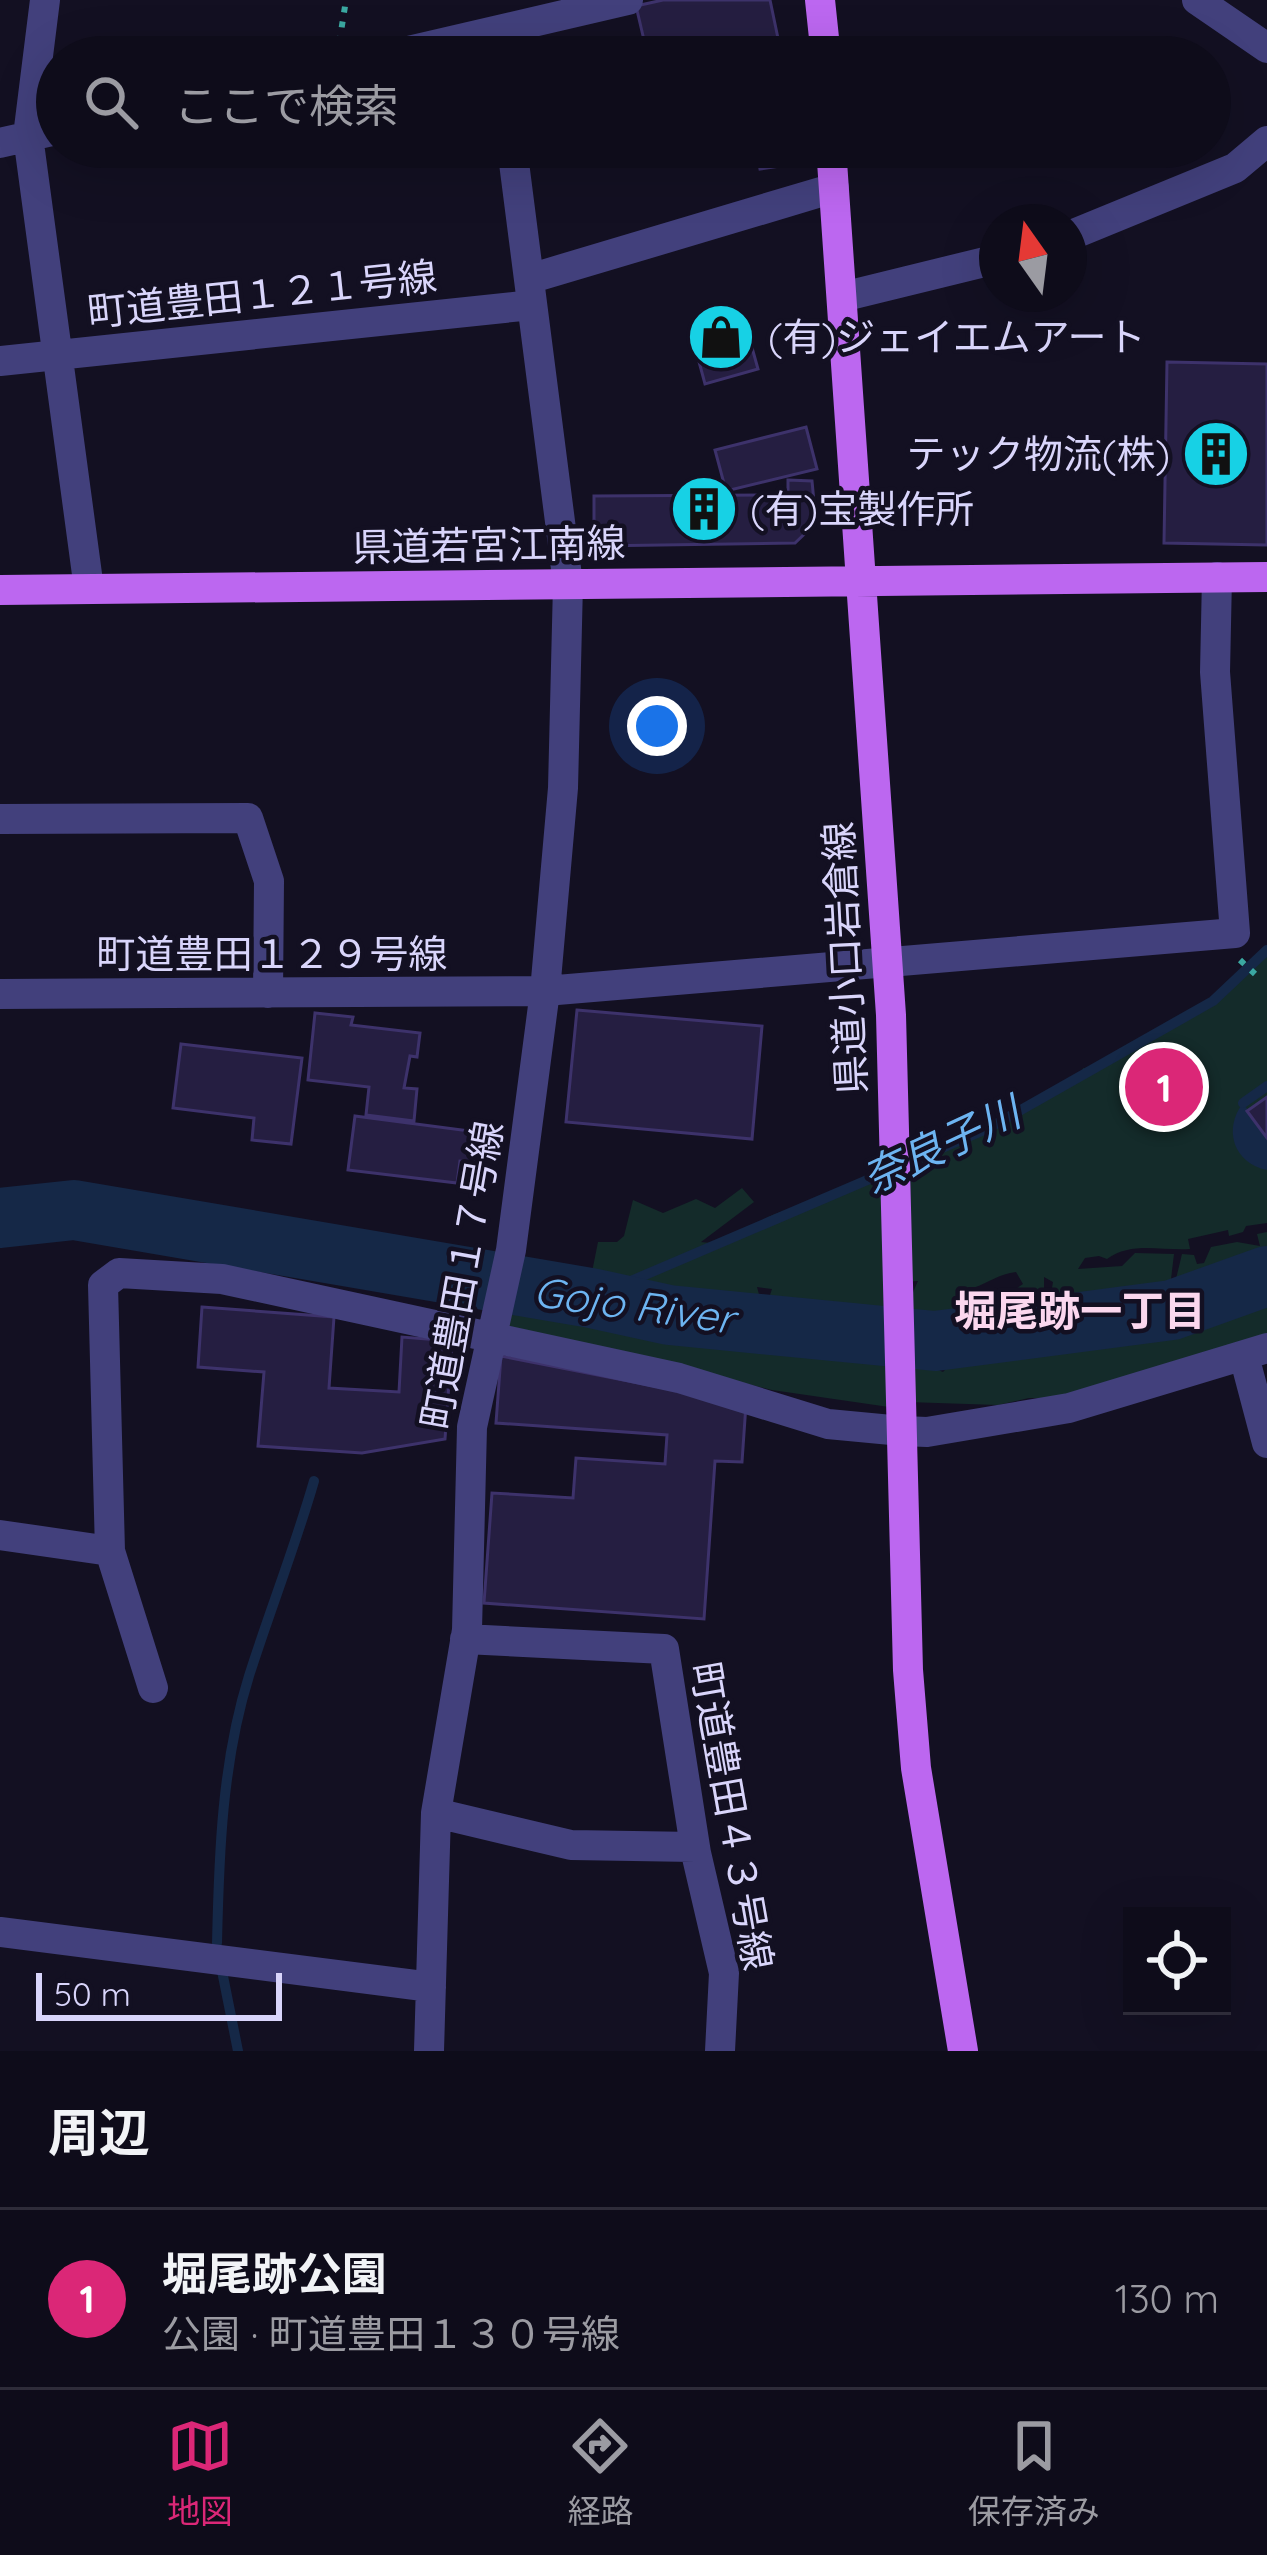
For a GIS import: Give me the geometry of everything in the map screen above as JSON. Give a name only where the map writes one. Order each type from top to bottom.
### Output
[{"type":"main road","points":[[820,0],[824,36]]},
{"type":"main road","name":"県道小口岩倉線","points":[[833,168],[888,962],[908,1670],[916,1768],[963,2051]]},
{"type":"main road","name":"県道若宮江南線","points":[[0,590],[1267,577]]},
{"type":"street","points":[[40,36],[45,0]]},
{"type":"street","points":[[522,36],[628,0]]},
{"type":"street","points":[[1197,0],[1267,48]]},
{"type":"street","points":[[36,72],[28,136],[89,589]]},
{"type":"street","points":[[1087,229],[1234,168],[1267,141]]},
{"type":"street","name":"町道豊田１７号線","points":[[429,2051],[436,1813],[465,1640],[472,1427],[511,1250],[545,991],[563,788],[568,584],[515,168]]},
{"type":"street","name":"町道豊田１２１号線","points":[[0,361],[531,292],[834,188]]},
{"type":"street","points":[[842,297],[979,263]]},
{"type":"street","name":"町道豊田１２９号線","points":[[0,994],[545,991],[1235,933],[1215,672],[1217,577]]},
{"type":"street","points":[[0,819],[248,818],[269,881],[268,993]]},
{"type":"street","points":[[153,1688],[110,1551],[103,1285],[113,1275],[222,1279],[490,1332],[679,1378],[828,1424],[902,1424],[927,1432],[1069,1408],[1255,1352],[1267,1444]]},
{"type":"street","points":[[0,1535],[110,1551]]},
{"type":"street","name":"町道豊田４３号線","points":[[465,1640],[664,1649],[695,1847],[724,1972],[721,2051]]},
{"type":"street","points":[[436,1813],[571,1845],[695,1847]]},
{"type":"street","points":[[0,1932],[431,1987]]},
{"type":"path","points":[[340,36],[346,0]]},
{"type":"green space","points":[[1267,952],[1267,1223],[1246,1226],[1243,1232],[1229,1236],[1228,1230],[1188,1239],[1190,1249],[1136,1248],[1107,1259],[1085,1258],[1078,1269],[1122,1266],[1135,1253],[1174,1254],[1169,1296],[1134,1308],[1066,1316],[1066,1303],[1051,1294],[1053,1282],[1044,1277],[1044,1299],[1057,1313],[1045,1334],[1032,1336],[1022,1325],[1003,1317],[1005,1296],[1023,1284],[1016,1272],[973,1288],[993,1308],[994,1324],[946,1333],[924,1328],[904,1312],[918,1281],[901,1282],[903,1324],[848,1334],[816,1331],[784,1317],[767,1304],[772,1289],[757,1287],[761,1302],[732,1311],[671,1305],[664,1295],[636,1303],[590,1282],[598,1242],[617,1242],[624,1236],[633,1200],[663,1213],[696,1199],[715,1208],[742,1188],[754,1202],[701,1242],[728,1239],[775,1214],[938,1150],[1043,1098],[1043,1092],[1081,1075],[1083,1068],[1092,1069],[1213,1001]]},
{"type":"green space","points":[[1267,1232],[1267,1278],[1198,1276],[1194,1292],[1175,1283],[1182,1254],[1194,1255],[1197,1264],[1204,1263],[1211,1247],[1237,1242],[1260,1246],[1257,1234]]},
{"type":"green space","points":[[1267,1289],[1267,1338],[1069,1398],[1029,1398],[998,1405],[907,1402],[889,1407],[772,1390],[508,1326],[508,1310],[525,1291],[551,1301],[585,1292],[627,1314],[661,1308],[702,1312],[741,1333],[829,1344],[852,1360],[891,1350],[943,1372],[953,1361],[990,1349],[998,1360],[1046,1340],[1098,1336],[1103,1326],[1161,1325],[1179,1316],[1215,1316],[1223,1301],[1246,1307],[1256,1292]]},
{"type":"water","points":[[1243,1103],[1267,1138],[1267,1170],[1246,1160],[1235,1144],[1234,1123]]},
{"type":"building","points":[[663,0],[770,0],[778,36],[643,36],[636,6]]},
{"type":"building","name":"(有)ジェイエムアート","points":[[744,317],[751,344],[698,358],[691,330]]},
{"type":"building","points":[[751,344],[758,369],[705,384],[698,358]]},
{"type":"building","name":"テック物流(株)","points":[[1167,362],[1267,364],[1267,545],[1164,543]]},
{"type":"building","points":[[806,427],[817,469],[726,491],[715,450]]},
{"type":"building","name":"(有)宝製作所","points":[[788,480],[812,481],[816,523],[795,543],[594,546],[594,496],[788,495]]},
{"type":"building","points":[[577,1010],[762,1026],[752,1139],[566,1122]]},
{"type":"building","points":[[315,1013],[353,1017],[351,1025],[420,1033],[417,1057],[410,1056],[404,1088],[417,1089],[414,1121],[366,1115],[369,1087],[308,1080]]},
{"type":"building","points":[[181,1044],[302,1058],[291,1144],[252,1140],[254,1118],[173,1108]]},
{"type":"building","points":[[1267,1097],[1267,1138],[1247,1111]]},
{"type":"building","points":[[355,1116],[485,1133],[482,1163],[460,1161],[457,1183],[348,1170]]},
{"type":"building","points":[[202,1307],[334,1317],[329,1388],[399,1392],[402,1337],[452,1341],[445,1439],[362,1453],[258,1446],[264,1372],[198,1367]]},
{"type":"building","points":[[501,1356],[746,1404],[742,1462],[715,1461],[704,1619],[484,1603],[492,1493],[573,1498],[576,1458],[665,1464],[667,1435],[496,1423]]},
{"type":"waterway","name":"奈良子川","points":[[591,1298],[989,1128],[1213,1001],[1267,950]]},
{"type":"waterway","points":[[1243,1103],[1267,1086]]},
{"type":"waterway","name":"Gojo River","points":[[0,1218],[74,1210],[669,1315],[935,1341],[1172,1310],[1267,1276]]},
{"type":"waterway","points":[[217,1943],[221,1842],[233,1741],[249,1676],[314,1481]]},
{"type":"waterway","points":[[222,1971],[238,2051]]},
{"type":"place","name":"(有)ジェイエムアート","points":[[721,337]]},
{"type":"place","name":"テック物流(株)","points":[[1216,454]]},
{"type":"place","name":"(有)宝製作所","points":[[704,509]]},
{"type":"place","name":"堀尾跡公園","points":[[1164,1087]]},
{"type":"district","name":"堀尾跡一丁目","points":[[1080,1311]]}]
